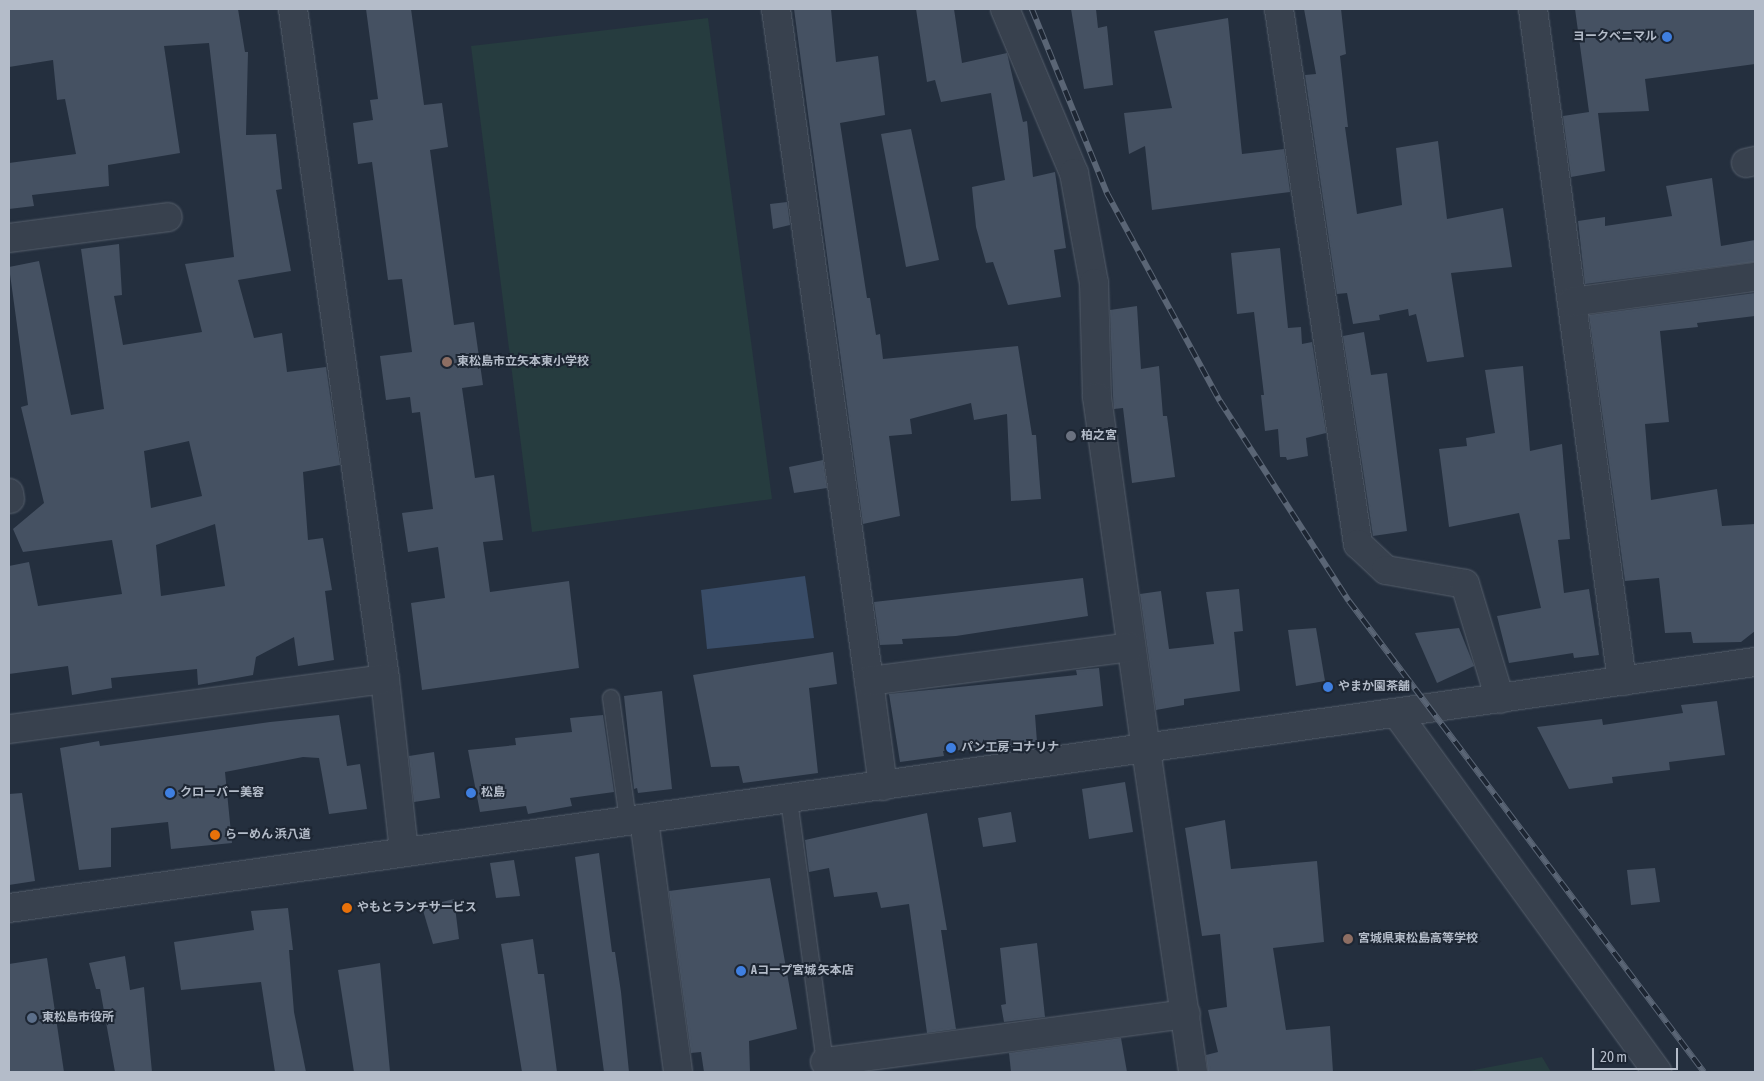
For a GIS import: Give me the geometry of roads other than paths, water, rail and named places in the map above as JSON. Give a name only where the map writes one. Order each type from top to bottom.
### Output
[{"type":"street","points":[[293,9],[385,679],[404,852]]},
{"type":"street","points":[[776,9],[883,786]]},
{"type":"street","points":[[1005,9],[1074,173],[1094,283],[1097,397],[1130,647],[1186,1014],[1193,1072]]},
{"type":"street","points":[[1279,9],[1358,544],[1386,570],[1465,584],[1500,699]]},
{"type":"street","points":[[1533,9],[1622,681]]},
{"type":"street","points":[[9,238],[168,216]]},
{"type":"street","points":[[1572,302],[1755,277]]},
{"type":"street","points":[[869,681],[1130,647]]},
{"type":"street","points":[[9,908],[789,800],[1755,662]]},
{"type":"street","points":[[9,729],[385,679]]},
{"type":"street","points":[[1398,714],[1657,1072]]},
{"type":"street","points":[[636,821],[678,1071]]},
{"type":"street","points":[[826,1067],[1186,1014]]},
{"type":"lane","points":[[611,698],[636,821]]},
{"type":"lane","points":[[789,800],[826,1067]]},
{"type":"water","points":[[805,576],[814,638],[707,649],[701,590]]},
{"type":"railway","points":[[1032,9],[1107,193],[1220,401],[1349,601],[1704,1072]]},
{"type":"place","name":"ヨークベニマル","points":[[1667,37]]},
{"type":"place","name":"東松島市立矢本東小学校","points":[[447,362]]},
{"type":"place","name":"柏之宮","points":[[1071,436]]},
{"type":"place","name":"やまか園茶舗","points":[[1328,687]]},
{"type":"place","name":"パン工房 コナリナ","points":[[951,748]]},
{"type":"place","name":"クローバー美容","points":[[170,793]]},
{"type":"place","name":"松島","points":[[471,793]]},
{"type":"place","name":"らーめん 浜八道","points":[[215,835]]},
{"type":"place","name":"やもとランチサービス","points":[[347,908]]},
{"type":"place","name":"宮城県東松島高等学校","points":[[1348,939]]},
{"type":"place","name":"Aコープ宮城 矢本店","points":[[741,971]]},
{"type":"place","name":"東松島市役所","points":[[32,1018]]}]
